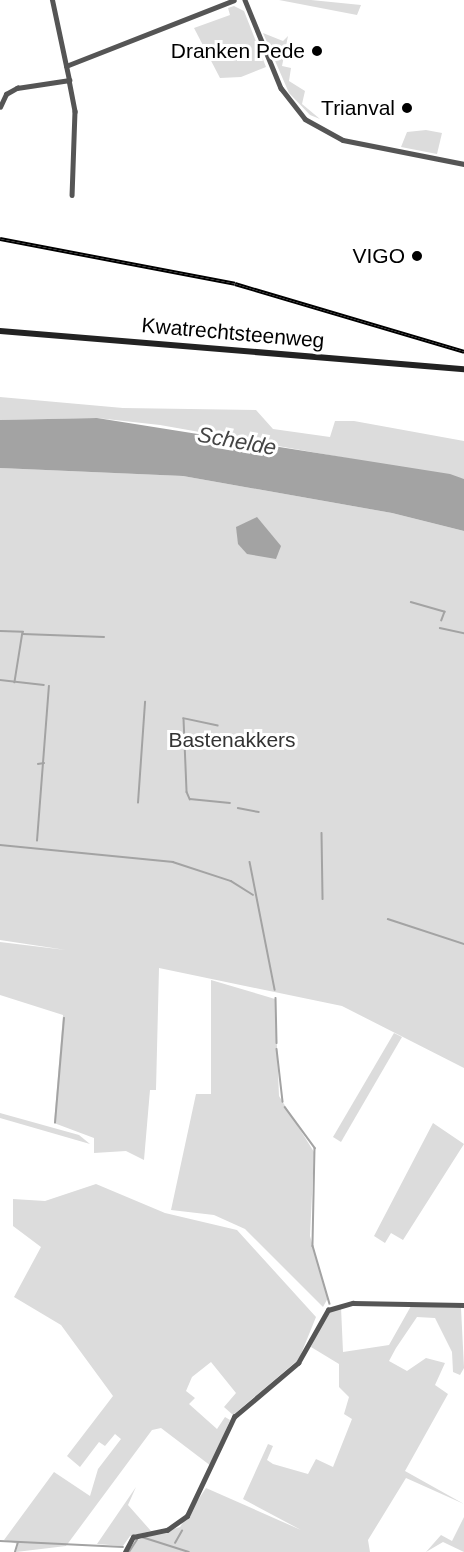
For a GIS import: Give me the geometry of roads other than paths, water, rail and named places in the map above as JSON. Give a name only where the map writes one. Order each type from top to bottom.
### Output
[{"type":"street","points":[[52,0],[75,111],[72,195]]},
{"type":"street","points":[[66,66],[234,0]]},
{"type":"street","points":[[245,0],[281,88],[310,123],[343,140],[464,164]]},
{"type":"street","points":[[0,104],[17,88],[69,80]]},
{"type":"street","name":"Kwatrechtsteenweg","points":[[0,331],[464,369]]},
{"type":"street","points":[[125,1552],[133,1537],[167,1530],[188,1516],[234,1417],[298,1364],[328,1310],[353,1303],[464,1305]]},
{"type":"water","name":"Schelde","points":[[97,418],[450,474],[464,479],[464,531],[392,513],[183,476],[0,468],[0,420]]},
{"type":"water","points":[[257,517],[281,546],[276,559],[247,554],[238,544],[236,527]]},
{"type":"waterway","points":[[411,602],[445,612],[442,620]]},
{"type":"waterway","points":[[440,628],[464,633]]},
{"type":"waterway","points":[[0,631],[23,632],[15,682]]},
{"type":"waterway","points":[[23,634],[104,637]]},
{"type":"waterway","points":[[0,680],[44,685]]},
{"type":"waterway","points":[[37,841],[49,686]]},
{"type":"waterway","points":[[138,803],[145,702]]},
{"type":"waterway","points":[[218,726],[184,719],[187,792],[190,799],[230,803]]},
{"type":"waterway","points":[[38,764],[44,763]]},
{"type":"waterway","points":[[238,808],[259,812]]},
{"type":"waterway","points":[[322,833],[323,899]]},
{"type":"waterway","points":[[0,845],[173,862],[231,881],[253,895]]},
{"type":"waterway","points":[[250,862],[275,990]]},
{"type":"waterway","points":[[388,919],[464,944]]},
{"type":"waterway","points":[[276,998],[277,1043]]},
{"type":"waterway","points":[[55,1123],[64,1018]]},
{"type":"waterway","points":[[277,1049],[283,1102]]},
{"type":"waterway","points":[[285,1107],[315,1148],[313,1246],[330,1304]]},
{"type":"waterway","points":[[175,1543],[182,1531]]},
{"type":"waterway","points":[[142,1537],[189,1552]]},
{"type":"waterway","points":[[129,1552],[138,1538]]},
{"type":"waterway","points":[[0,1541],[123,1547]]},
{"type":"waterway","points":[[15,1552],[18,1542]]},
{"type":"railway","points":[[0,239],[235,284],[464,352]]},
{"type":"place","name":"Dranken Pede","points":[[317,51]]},
{"type":"place","name":"Trianval","points":[[407,108]]},
{"type":"place","name":"VIGO","points":[[417,256]]},
{"type":"park label","name":"Bastenakkers","points":[[232,740]]}]
